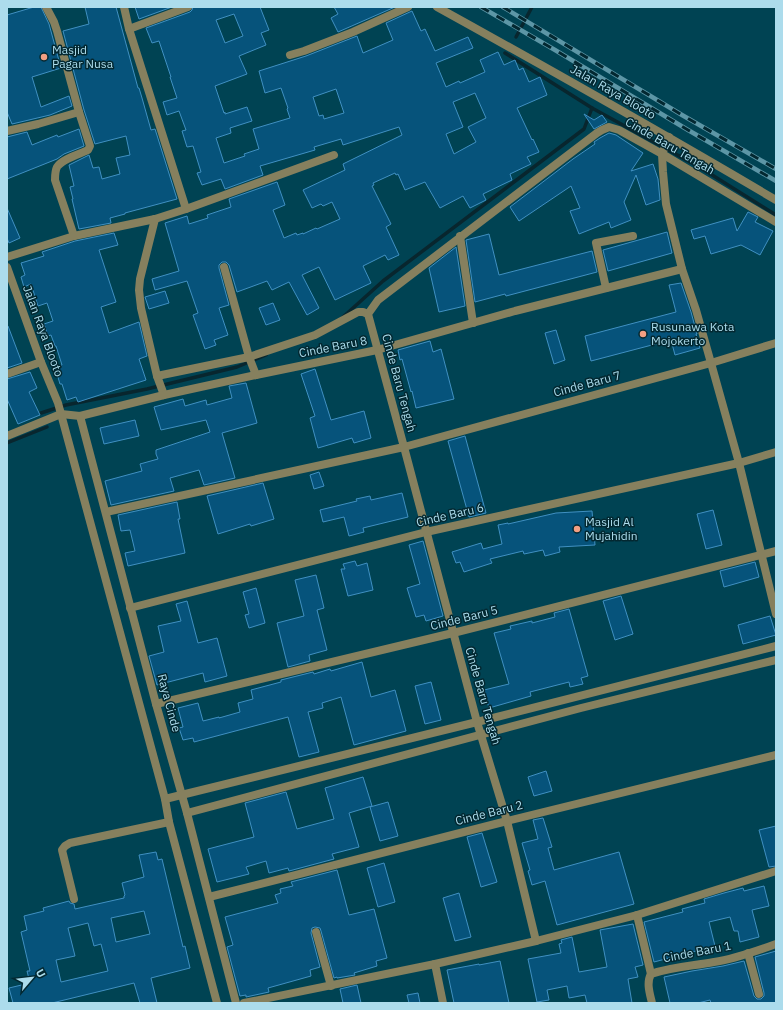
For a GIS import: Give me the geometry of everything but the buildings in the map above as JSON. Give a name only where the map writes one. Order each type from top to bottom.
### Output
[{"type":"street","points":[[46,7],[57,31],[90,148],[62,162],[57,167],[55,173],[55,180],[74,236]]},
{"type":"street","points":[[124,7],[186,209]]},
{"type":"street","points":[[130,30],[188,7]]},
{"type":"street","points":[[290,55],[353,32],[408,7]]},
{"type":"street","name":"Jalan Raya Blooto","points":[[437,7],[521,53],[668,141],[776,200]]},
{"type":"street","points":[[7,131],[79,112]]},
{"type":"street","name":"Cinde Baru Tengah","points":[[536,941],[507,821],[477,722],[368,314],[378,300],[460,236],[597,133],[610,127],[619,130],[662,154],[776,222]]},
{"type":"street","points":[[668,141],[662,154],[666,204],[682,269],[696,310],[739,463],[776,614]]},
{"type":"street","points":[[7,257],[74,236],[155,219],[334,155]]},
{"type":"street","points":[[155,219],[138,290],[160,386],[250,359],[310,337],[358,312],[368,314]]},
{"type":"street","points":[[460,236],[473,323]]},
{"type":"street","points":[[606,288],[596,243],[633,236]]},
{"type":"street","name":"Jalan Raya Blooto","points":[[7,267],[41,362],[66,412]]},
{"type":"street","points":[[224,267],[255,372]]},
{"type":"street","name":"Cinde Baru 8","points":[[7,436],[66,412],[160,386],[255,372],[377,350],[473,323],[682,269]]},
{"type":"street","name":"Cinde Baru 7","points":[[106,512],[404,447],[711,363],[776,343]]},
{"type":"street","points":[[7,374],[41,362]]},
{"type":"street","points":[[66,412],[167,798],[169,822],[217,1003]]},
{"type":"street","name":"Raya Cinde","points":[[66,412],[106,512],[130,608],[187,814],[236,1003]]},
{"type":"street","name":"Cinde Baru 6","points":[[130,608],[426,532],[739,463],[776,452]]},
{"type":"street","name":"Cinde Baru 5","points":[[156,704],[453,633],[776,551]]},
{"type":"street","points":[[167,798],[477,722],[776,646]]},
{"type":"street","points":[[187,814],[580,708],[776,660]]},
{"type":"street","name":"Cinde Baru 2","points":[[209,897],[507,821],[776,755]]},
{"type":"street","points":[[74,899],[62,850],[65,846],[70,843],[169,822]]},
{"type":"street","points":[[244,1003],[435,964],[536,941],[637,915],[776,871]]},
{"type":"street","points":[[637,915],[650,974]]},
{"type":"street","points":[[316,932],[331,986]]},
{"type":"street","name":"Cinde Baru 1","points":[[652,1003],[648,983],[650,974],[668,969],[716,962],[776,944]]},
{"type":"street","points":[[748,953],[759,994]]},
{"type":"street","points":[[435,964],[443,1003]]},
{"type":"waterway","points":[[516,37],[532,7]]},
{"type":"waterway","points":[[505,53],[592,108],[701,168],[776,215]]},
{"type":"waterway","points":[[343,317],[383,281],[584,129],[592,108]]},
{"type":"waterway","points":[[41,413],[66,405],[147,389],[237,367],[266,355]]},
{"type":"waterway","points":[[7,443],[47,427]]},
{"type":"railway","points":[[481,7],[776,181]]},
{"type":"railway","points":[[503,7],[682,115],[776,169]]},
{"type":"place","name":"Masjid Pagar Nusa","points":[[44,57]]},
{"type":"place","name":"Rusunawa Kota Mojokerto","points":[[643,334]]},
{"type":"place","name":"Masjid Al Mujahidin","points":[[577,529]]}]
